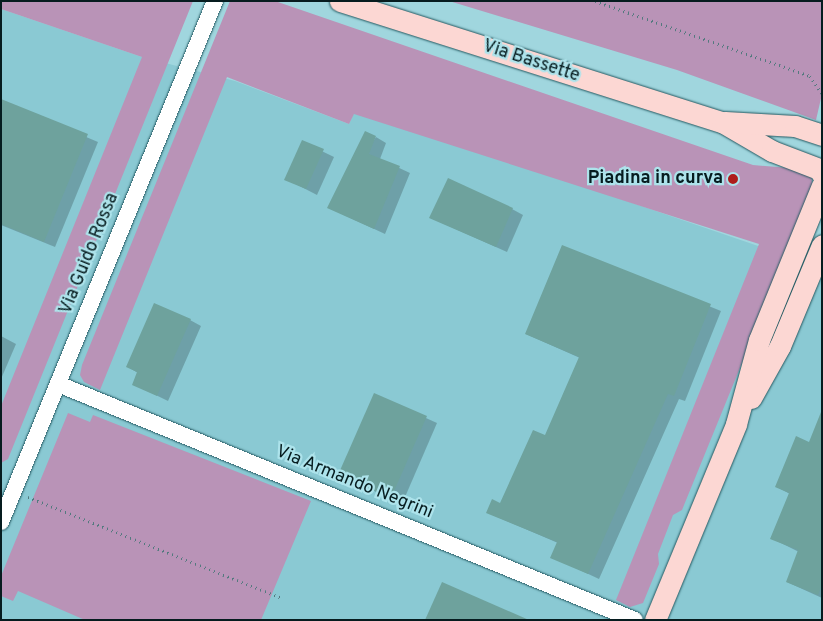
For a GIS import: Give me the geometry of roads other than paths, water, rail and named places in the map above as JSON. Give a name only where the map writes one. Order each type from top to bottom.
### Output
[{"type":"main road","name":"Via Bassette","points":[[340,1],[758,132],[821,167]]},
{"type":"main road","name":"Via Bassette","points":[[758,132],[795,126],[822,135]]},
{"type":"main road","points":[[655,620],[736,424],[759,340],[821,167]]},
{"type":"main road","points":[[763,377],[780,320],[822,218]]},
{"type":"main road","points":[[736,424],[780,346],[822,245]]},
{"type":"street","name":"Via Guido Rossa","points":[[1,522],[8,488],[58,384],[215,1]]},
{"type":"street","name":"Via Armando Negrini","points":[[58,384],[636,620]]},
{"type":"place","name":"Piadina in curva","points":[[733,179]]}]
